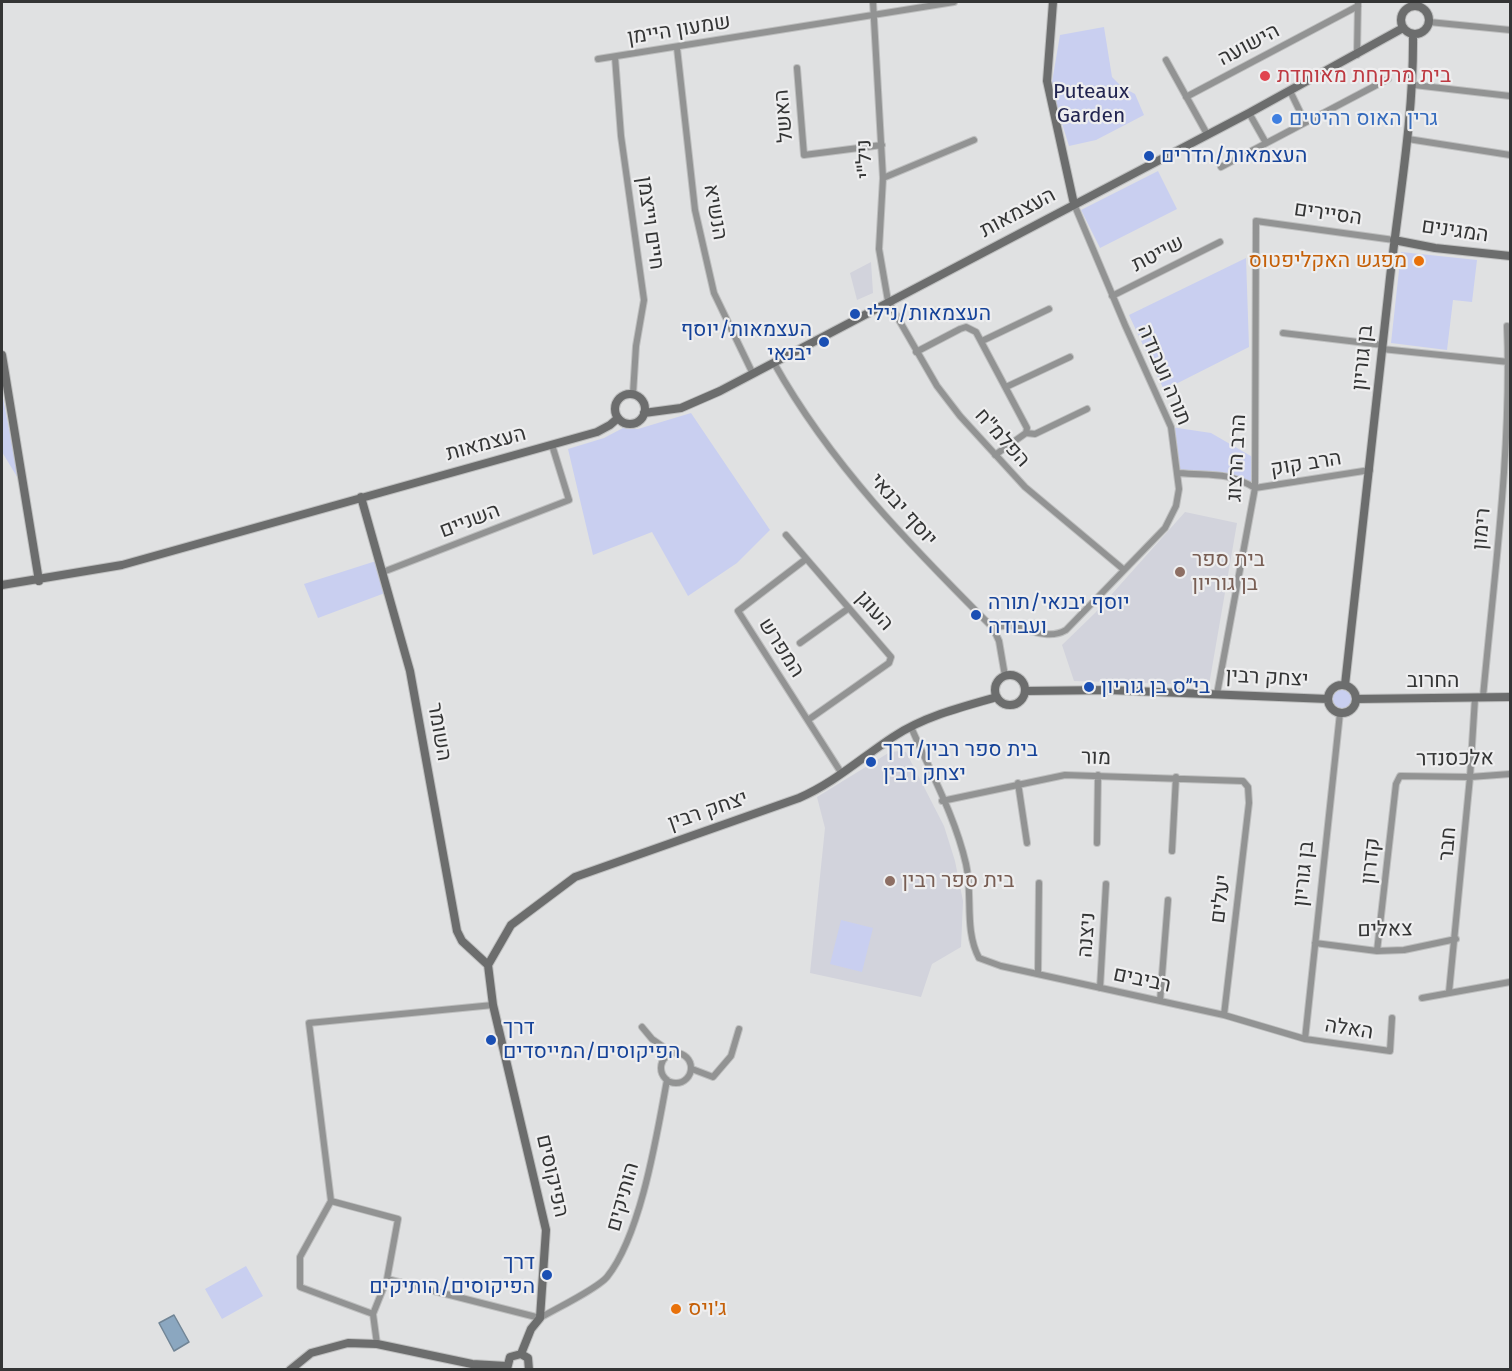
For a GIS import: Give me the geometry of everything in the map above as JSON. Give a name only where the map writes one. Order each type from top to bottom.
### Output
[{"type":"street","name":"ניל\"י","points":[[873,2],[883,178],[879,249],[888,301]]},
{"type":"street","name":"שמעון היימן","points":[[598,59],[954,2]]},
{"type":"street","points":[[1053,2],[1047,81],[1074,204]]},
{"type":"street","points":[[1357,56],[1358,4]]},
{"type":"street","name":"הישועה","points":[[1186,96],[1358,4]]},
{"type":"street","points":[[1418,4],[1428,14],[1429,22],[1424,31],[1413,34],[1403,28],[1400,19],[1404,10],[1418,4]]},
{"type":"street","points":[[1429,22],[1510,30]]},
{"type":"street","name":"העצמאות","points":[[644,413],[690,405],[753,374],[1357,56],[1403,28]]},
{"type":"street","name":"בן גוריון","points":[[1345,685],[1394,240],[1414,85],[1413,34]]},
{"type":"street","name":"הנשיא","points":[[677,48],[695,210],[714,293],[753,374]]},
{"type":"street","name":"חיים וייצמן","points":[[615,57],[621,136],[644,300],[636,346],[633,394]]},
{"type":"street","points":[[1166,60],[1207,134]]},
{"type":"street","name":"האשל","points":[[797,68],[804,155],[882,144]]},
{"type":"street","points":[[1221,167],[1389,79]]},
{"type":"street","points":[[1414,85],[1510,96]]},
{"type":"street","points":[[1290,91],[1305,122]]},
{"type":"street","points":[[1249,113],[1266,142]]},
{"type":"street","points":[[883,178],[974,140]]},
{"type":"street","points":[[1408,140],[1510,155]]},
{"type":"street","name":"תורה ועבודה","points":[[993,628],[1008,625],[1050,635],[1059,634],[1172,518],[1176,506],[1179,473],[1171,427],[1112,296],[1074,204]]},
{"type":"street","name":"הסיירים","points":[[1256,221],[1394,240]]},
{"type":"street","name":"הרב הרצוג","points":[[1217,694],[1254,488],[1256,221]]},
{"type":"street","name":"המגינים","points":[[1394,240],[1435,249],[1510,256]]},
{"type":"street","name":"שייטת","points":[[1112,296],[1220,242]]},
{"type":"street","name":"הפלמ\"ח","points":[[888,301],[937,386],[995,455],[1056,514],[1124,569]]},
{"type":"street","points":[[982,341],[1049,309]]},
{"type":"street","name":"רימון","points":[[1479,698],[1498,530],[1509,362],[1507,326]]},
{"type":"street","points":[[916,352],[966,327],[972,328],[982,341],[1006,387],[1027,428],[1026,433]]},
{"type":"street","points":[[1283,333],[1509,362]]},
{"type":"street","points":[[2,355],[39,581]]},
{"type":"street","points":[[1006,387],[1070,357]]},
{"type":"street","name":"יוסף יבנאי","points":[[774,363],[800,409],[872,502],[993,628],[999,641],[1005,676]]},
{"type":"street","points":[[633,394],[642,399],[644,413],[639,421],[630,424],[618,418],[615,409],[617,400],[624,395],[633,394]]},
{"type":"street","points":[[995,455],[1026,433],[1035,434],[1087,409]]},
{"type":"street","name":"העצמאות","points":[[2,585],[39,581],[122,565],[552,445],[604,429],[618,418]]},
{"type":"street","name":"השניים","points":[[383,572],[569,500],[552,445]]},
{"type":"street","name":"הרב קוק","points":[[1179,473],[1225,474],[1239,478],[1254,488],[1370,470]]},
{"type":"street","name":"השומר","points":[[361,497],[410,671],[457,931],[462,941],[488,965]]},
{"type":"street","name":"העוגן","points":[[786,535],[891,657],[889,663],[808,720]]},
{"type":"street","name":"המפרש","points":[[806,559],[738,611],[842,774]]},
{"type":"street","points":[[800,644],[849,608]]},
{"type":"street","points":[[1005,676],[1019,678],[1025,691],[1016,704],[1005,704],[997,697],[996,685],[1005,676]]},
{"type":"street","points":[[1345,685],[1354,692],[1356,699],[1353,708],[1340,713],[1331,708],[1328,699],[1335,687],[1345,685]]},
{"type":"street","name":"יצחק רבין","points":[[1025,691],[1217,694],[1328,699]]},
{"type":"street","name":"יצחק רבין","points":[[488,965],[511,925],[575,877],[799,798],[842,774],[911,727],[958,708],[997,697]]},
{"type":"street","name":"החרוב","points":[[1356,699],[1510,697]]},
{"type":"street","name":"חבר","points":[[1449,993],[1479,698]]},
{"type":"street","name":"בן גוריון","points":[[1305,1039],[1340,713]]},
{"type":"street","points":[[911,727],[942,801]]},
{"type":"street","name":"אלכסנדר","points":[[1400,776],[1470,777],[1510,774]]},
{"type":"street","name":"מור","points":[[942,801],[1018,783],[1065,775],[1234,779],[1243,781],[1248,787]]},
{"type":"street","points":[[1097,843],[1098,775]]},
{"type":"street","name":"קדרון","points":[[1377,951],[1396,784],[1400,776]]},
{"type":"street","points":[[1172,851],[1176,777]]},
{"type":"street","points":[[1018,783],[1027,843]]},
{"type":"street","name":"יעלים","points":[[1224,1015],[1246,825],[1248,787]]},
{"type":"street","name":"רביבים","points":[[942,801],[967,866],[971,934],[979,958],[986,962],[1224,1015],[1305,1039]]},
{"type":"street","points":[[1038,974],[1039,883]]},
{"type":"street","name":"ניצנה","points":[[1100,988],[1106,884]]},
{"type":"street","points":[[1160,1001],[1168,900]]},
{"type":"street","name":"צאלים","points":[[1315,943],[1377,951],[1404,950],[1456,939]]},
{"type":"street","points":[[373,1314],[300,1287],[300,1257],[331,1201],[309,1023],[493,1005],[488,965]]},
{"type":"street","points":[[1422,998],[1510,982]]},
{"type":"street","name":"הפיקוסים","points":[[493,1005],[546,1230],[540,1318],[531,1329],[521,1354]]},
{"type":"street","name":"האלה","points":[[1305,1039],[1390,1051],[1392,1018]]},
{"type":"street","points":[[642,1027],[652,1039],[672,1053],[686,1056],[692,1069],[713,1077],[731,1056],[739,1029]]},
{"type":"street","points":[[672,1053],[664,1059],[661,1067],[667,1080],[676,1083],[684,1081],[692,1069]]},
{"type":"street","name":"הותיקים","points":[[540,1318],[606,1278],[629,1240],[656,1140],[667,1080]]},
{"type":"street","points":[[331,1201],[398,1219],[387,1279],[373,1314],[376,1344]]},
{"type":"street","points":[[387,1279],[540,1318]]},
{"type":"street","points":[[290,1370],[311,1353],[348,1343],[376,1344],[472,1364],[507,1368],[510,1357],[521,1354],[528,1358],[529,1370]]},
{"type":"shaded area","points":[[871,262],[873,293],[857,300],[850,273]]},
{"type":"shaded area","name":"בית ספר בן גוריון","points":[[1185,512],[1237,523],[1209,685],[1074,681],[1062,645],[1095,613]]},
{"type":"shaded area","name":"בית ספר רבין","points":[[890,752],[906,752],[944,826],[955,861],[963,901],[961,947],[932,964],[921,997],[810,973],[825,828],[817,797]]},
{"type":"shaded area","points":[[174,1315],[189,1342],[174,1351],[159,1323]]},
{"type":"green space","name":"Puteaux Garden","points":[[1104,27],[1112,77],[1122,87],[1135,94],[1144,115],[1096,140],[1069,146],[1051,88],[1060,35]]},
{"type":"green space","points":[[1158,171],[1177,209],[1100,248],[1081,210]]},
{"type":"green space","points":[[1401,252],[1477,260],[1472,302],[1453,300],[1447,350],[1391,343]]},
{"type":"green space","points":[[1246,258],[1249,347],[1164,390],[1129,315]]},
{"type":"green space","points":[[2,393],[19,480],[2,452]]},
{"type":"green space","points":[[691,413],[770,530],[737,563],[688,596],[652,532],[593,555],[568,449],[604,438],[623,428],[638,429]]},
{"type":"green space","points":[[1171,427],[1211,433],[1256,459],[1255,488],[1239,478],[1179,473]]},
{"type":"green space","points":[[376,561],[385,593],[318,618],[304,584]]},
{"type":"green space","points":[[1342,689],[1350,692],[1353,700],[1350,708],[1342,711],[1334,708],[1331,700],[1334,692]]},
{"type":"green space","points":[[841,920],[873,928],[862,972],[830,964]]},
{"type":"green space","points":[[246,1266],[263,1296],[222,1319],[205,1289]]},
{"type":"place","name":"בית מרקחת מאוחדת","points":[[1265,76]]},
{"type":"place","name":"גרין האוס רהיטים","points":[[1277,119]]},
{"type":"place","name":"העצמאות/הדרים","points":[[1149,156]]},
{"type":"place","name":"מפגש האקליפטוס","points":[[1419,261]]},
{"type":"place","name":"העצמאות/נילי","points":[[855,314]]},
{"type":"place","name":"העצמאות/יוסף יבנאי","points":[[824,342]]},
{"type":"place","name":"בית ספר בן גוריון","points":[[1180,572]]},
{"type":"place","name":"יוסף יבנאי/תורה ועבודה","points":[[976,615]]},
{"type":"place","name":"בי״ס בן גוריון","points":[[1089,687]]},
{"type":"place","name":"בית ספר רבין/דרך יצחק רבין","points":[[871,762]]},
{"type":"place","name":"בית ספר רבין","points":[[890,881]]},
{"type":"place","name":"דרך הפיקוסים/המייסדים","points":[[491,1040]]},
{"type":"place","name":"דרך הפיקוסים/הותיקים","points":[[547,1275]]},
{"type":"place","name":"ג'ויס","points":[[676,1309]]}]
